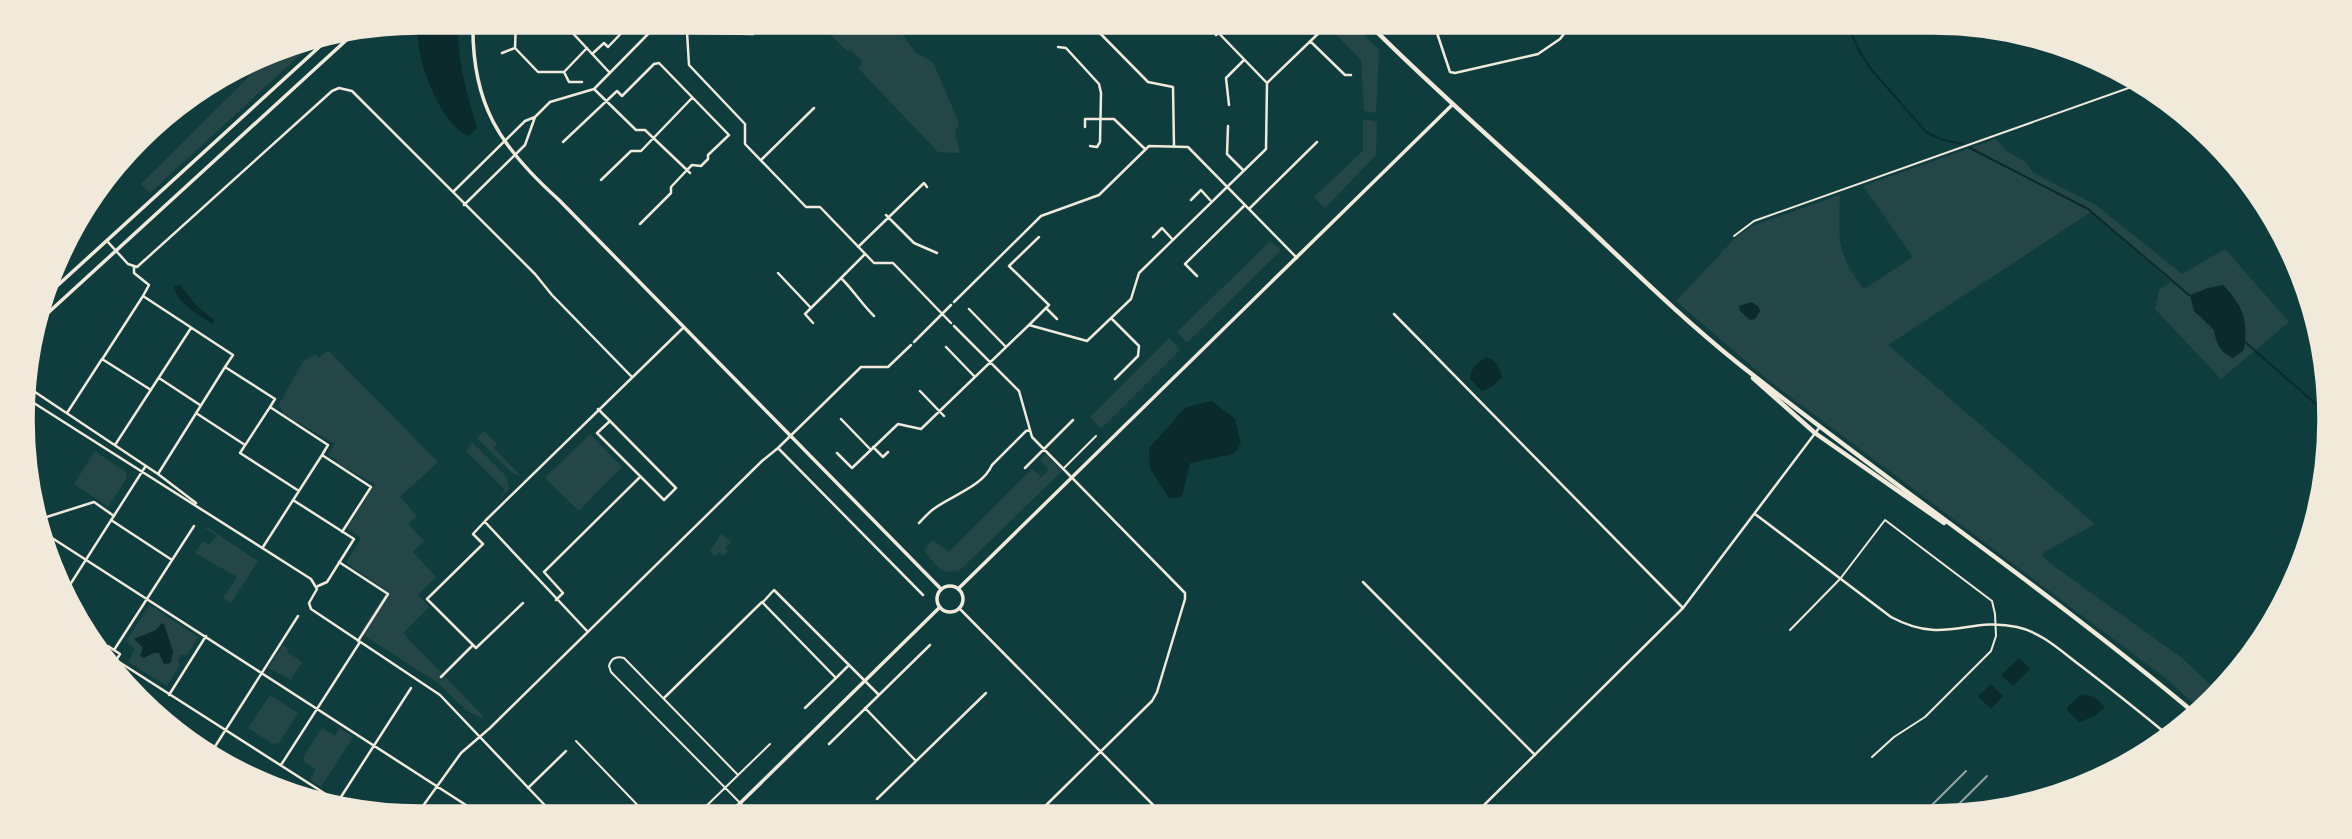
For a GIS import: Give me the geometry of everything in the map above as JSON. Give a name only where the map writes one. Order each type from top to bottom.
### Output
[{"type":"main road","points":[[1378,33],[1452,105],[1669,304],[1737,362],[2114,648],[2189,708]]},
{"type":"main road","points":[[1737,362],[1815,433],[1894,490],[1951,526]]},
{"type":"street","points":[[474,33],[477,77],[485,104],[504,142],[514,155],[941,589]]},
{"type":"street","points":[[516,33],[515,48],[538,72],[564,72],[587,48]]},
{"type":"street","points":[[573,33],[610,73]]},
{"type":"street","points":[[592,54],[604,43],[608,47],[621,33]]},
{"type":"street","points":[[452,193],[525,121],[535,117],[550,102],[594,89],[649,33]]},
{"type":"street","points":[[687,33],[689,65],[744,124],[745,144],[806,207],[820,207],[874,263],[893,263],[1019,391],[1032,437],[1185,593],[1155,696],[1045,806]]},
{"type":"street","points":[[720,33],[753,33]]},
{"type":"street","points":[[1100,33],[1148,82],[1173,87],[1174,147]]},
{"type":"street","points":[[1267,83],[1319,33]]},
{"type":"street","points":[[1437,33],[1450,72],[1455,73],[1538,54],[1564,33]]},
{"type":"street","points":[[1029,325],[1087,341],[1132,297],[1139,273],[1266,149],[1267,83],[1217,34]]},
{"type":"street","points":[[48,313],[346,41]]},
{"type":"street","points":[[1310,41],[1345,75],[1351,75]]},
{"type":"street","points":[[58,285],[320,46]]},
{"type":"street","points":[[1058,47],[1066,48],[1099,84],[1099,145],[1094,148],[1090,146]]},
{"type":"street","points":[[502,53],[515,48]]},
{"type":"street","points":[[1229,105],[1226,78],[1245,60]]},
{"type":"street","points":[[563,142],[617,91],[622,96],[654,64],[659,63],[729,135],[708,155],[708,159],[701,166],[692,165],[671,187],[671,193],[640,224]]},
{"type":"street","points":[[564,72],[569,82],[582,82]]},
{"type":"street","points":[[134,267],[147,260],[336,89],[352,91],[535,274],[632,377]]},
{"type":"street","points":[[594,89],[636,130],[645,130],[688,172]]},
{"type":"street","points":[[601,180],[631,151],[641,151],[693,98]]},
{"type":"street","points":[[958,589],[1452,105]]},
{"type":"street","points":[[761,160],[814,108]]},
{"type":"street","points":[[464,205],[527,143],[535,117]]},
{"type":"street","points":[[1085,127],[1085,119],[1114,119],[1145,149]]},
{"type":"street","points":[[1228,125],[1227,154],[1243,170]]},
{"type":"street","points":[[1249,209],[1317,142]]},
{"type":"street","points":[[423,806],[461,753],[861,367],[888,367],[1041,216],[1098,195],[1149,146],[1188,147],[1297,258]]},
{"type":"street","points":[[676,181],[682,187]]},
{"type":"street","points":[[858,247],[924,183],[927,187]]},
{"type":"street","points":[[1191,200],[1200,190],[1212,201]]},
{"type":"street","points":[[1196,276],[1185,264],[1245,205]]},
{"type":"street","points":[[887,216],[914,243],[937,253]]},
{"type":"street","points":[[1153,237],[1162,229],[1173,240]]},
{"type":"street","points":[[837,453],[852,468],[898,424],[921,429],[1049,305],[1009,266],[1039,237]]},
{"type":"street","points":[[67,414],[149,285],[134,273],[134,267],[107,241]]},
{"type":"street","points":[[813,323],[805,314],[865,254]]},
{"type":"street","points":[[778,273],[811,308]]},
{"type":"street","points":[[842,278],[874,316]]},
{"type":"street","points":[[143,296],[233,355],[158,474]]},
{"type":"street","points":[[1046,308],[1057,319]]},
{"type":"street","points":[[968,309],[1006,347]]},
{"type":"street","points":[[1394,314],[1683,608]]},
{"type":"street","points":[[1111,318],[1139,346],[1138,356],[1115,379]]},
{"type":"street","points":[[523,603],[476,648],[427,599],[483,544],[473,534],[684,327]]},
{"type":"street","points":[[115,446],[191,328]]},
{"type":"street","points":[[946,347],[975,377]]},
{"type":"street","points":[[102,359],[151,390]]},
{"type":"street","points":[[225,367],[275,399],[240,453],[299,491]]},
{"type":"street","points":[[159,378],[201,405]]},
{"type":"street","points":[[920,391],[944,415]]},
{"type":"street","points":[[34,392],[158,474],[204,509]]},
{"type":"street","points":[[34,403],[263,547],[311,579],[317,587]]},
{"type":"street","points":[[263,547],[328,445],[270,407]]},
{"type":"street","points":[[598,409],[610,421],[676,488],[664,500],[597,433],[610,421]]},
{"type":"street","points":[[196,413],[245,445]]},
{"type":"street","points":[[841,419],[883,457],[888,452]]},
{"type":"street","points":[[1025,468],[1073,420]]},
{"type":"street","points":[[1483,806],[1683,608],[1820,427]]},
{"type":"street","points":[[919,523],[933,509],[981,480],[992,465],[1030,430]]},
{"type":"street","points":[[778,448],[923,595]]},
{"type":"street","points":[[322,455],[371,487],[342,532]]},
{"type":"street","points":[[70,583],[146,466]]},
{"type":"street","points":[[556,600],[563,593],[544,572],[640,477]]},
{"type":"street","points":[[293,500],[354,540],[327,582],[317,587],[309,603],[311,609],[440,695],[545,806]]},
{"type":"street","points":[[46,518],[94,502],[172,560]]},
{"type":"street","points":[[1755,514],[1891,617],[1917,629],[1944,631],[1995,625],[2015,626],[2042,637],[2162,730]]},
{"type":"street","points":[[485,522],[588,632]]},
{"type":"street","points":[[114,650],[194,526]]},
{"type":"street","points":[[52,538],[468,806]]},
{"type":"street","points":[[281,765],[388,594],[340,562]]},
{"type":"street","points":[[1363,582],[1535,755]]},
{"type":"street","points":[[950,586],[958,589],[963,598],[959,608],[951,612],[940,607],[937,597],[941,589],[950,586]]},
{"type":"street","points":[[664,698],[774,590],[878,695]]},
{"type":"street","points":[[762,602],[836,678]]},
{"type":"street","points":[[740,804],[940,607]]},
{"type":"street","points":[[959,608],[1154,806]]},
{"type":"street","points":[[215,747],[298,616]]},
{"type":"street","points":[[169,695],[206,636]]},
{"type":"street","points":[[441,677],[473,645]]},
{"type":"street","points":[[829,744],[930,645]]},
{"type":"street","points":[[107,647],[120,654],[117,659]]},
{"type":"street","points":[[119,662],[328,795]]},
{"type":"street","points":[[805,708],[849,665]]},
{"type":"street","points":[[340,797],[411,688]]},
{"type":"street","points":[[877,799],[986,693]]},
{"type":"street","points":[[865,708],[916,761]]},
{"type":"street","points":[[528,788],[566,751]]},
{"type":"lane","points":[[1734,236],[1754,221],[2130,87]]},
{"type":"lane","points":[[1063,468],[1096,436]]},
{"type":"lane","points":[[1790,630],[1840,579],[1885,520],[1989,598],[1995,609],[1995,643],[1988,655],[1925,717],[1894,737],[1872,757]]},
{"type":"lane","points":[[738,775],[624,658],[617,657],[610,663],[611,672],[740,804]]},
{"type":"lane","points":[[576,741],[638,806]]},
{"type":"lane","points":[[706,806],[770,744]]},
{"type":"shaded area","points":[[418,33],[458,33],[463,75],[477,128],[469,136],[458,130],[438,103],[423,67]]},
{"type":"shaded area","points":[[829,33],[901,33],[916,53],[933,62],[959,123],[955,132],[960,153],[938,152],[858,68],[863,62],[850,49],[847,51]]},
{"type":"shaded area","points":[[1335,33],[1362,33],[1379,50],[1376,113],[1364,111],[1361,60]]},
{"type":"shaded area","points":[[304,51],[150,193],[141,184],[256,70]]},
{"type":"shaded area","points":[[1363,119],[1377,122],[1376,155],[1325,208],[1314,197],[1363,151]]},
{"type":"shaded area","points":[[1996,139],[2006,151],[2026,162],[2032,172],[2096,205],[2182,274],[2225,249],[2289,322],[2221,379],[2155,309],[2159,290],[2171,282],[2091,212],[1888,345],[2095,524],[2041,554],[2051,564],[2182,658],[2212,686],[2194,704],[2164,677],[1768,380],[1676,301],[1736,237],[1754,225],[1840,195],[1839,223],[1843,255],[1864,289],[1913,257],[1863,186]]},
{"type":"shaded area","points":[[1270,241],[1280,249],[1279,252],[1187,343],[1177,332]]},
{"type":"shaded area","points":[[180,285],[196,305],[214,320],[213,324],[179,298],[174,286]]},
{"type":"shaded area","points":[[2223,285],[2236,300],[2245,321],[2244,350],[2233,358],[2222,350],[2214,330],[2194,311],[2190,295]]},
{"type":"shaded area","points":[[1751,302],[1758,306],[1760,311],[1755,319],[1750,320],[1740,311],[1739,306]]},
{"type":"shaded area","points":[[1169,338],[1180,350],[1101,429],[1090,417]]},
{"type":"shaded area","points":[[328,350],[438,462],[400,497],[417,516],[408,524],[424,541],[413,552],[436,577],[418,595],[429,607],[403,633],[483,716],[481,718],[466,710],[438,683],[360,633],[387,591],[346,563],[361,538],[347,528],[375,484],[336,463],[337,460],[328,455],[335,444],[282,413],[283,410],[278,406],[303,362],[315,354],[319,358]]},
{"type":"shaded area","points":[[1486,357],[1496,364],[1502,376],[1492,387],[1482,391],[1470,379],[1470,375],[1475,366]]},
{"type":"shaded area","points":[[1212,401],[1235,419],[1241,444],[1233,454],[1190,463],[1182,497],[1169,498],[1150,469],[1149,448],[1186,407]]},
{"type":"shaded area","points":[[484,431],[497,444],[494,448],[521,476],[511,472],[477,438]]},
{"type":"shaded area","points":[[590,434],[622,467],[579,511],[545,478]]},
{"type":"shaded area","points":[[472,442],[507,477],[509,489],[499,499],[505,490],[466,451]]},
{"type":"shaded area","points":[[95,451],[126,472],[126,479],[108,507],[74,484]]},
{"type":"shaded area","points":[[1043,455],[1047,455],[1062,471],[960,570],[947,572],[939,568],[924,550],[933,540],[949,552],[1032,469],[1041,477],[1049,470],[1041,461]]},
{"type":"shaded area","points":[[205,528],[258,561],[231,603],[223,598],[237,577],[195,553],[203,541],[209,545],[217,536]]},
{"type":"shaded area","points":[[721,534],[731,542],[725,548],[728,551],[723,556],[719,552],[715,556],[710,551]]},
{"type":"shaded area","points":[[150,605],[198,637],[187,655],[181,655],[178,661],[180,665],[167,686],[128,662],[135,649],[126,641]]},
{"type":"shaded area","points":[[162,623],[173,651],[171,663],[164,664],[159,653],[144,658],[140,656],[143,648],[134,639],[156,630]]},
{"type":"shaded area","points":[[283,645],[288,649],[287,652],[302,662],[291,680],[268,668]]},
{"type":"shaded area","points":[[2019,658],[2030,669],[2013,686],[2001,675]]},
{"type":"shaded area","points":[[1991,684],[2003,696],[1991,709],[1978,696]]},
{"type":"shaded area","points":[[2082,694],[2095,697],[2105,707],[2095,716],[2079,722],[2067,710]]},
{"type":"shaded area","points":[[270,695],[298,713],[279,743],[273,744],[248,728]]},
{"type":"shaded area","points":[[322,728],[335,736],[340,728],[353,737],[321,787],[310,780],[316,769],[305,763],[303,757]]},
{"type":"waterway","points":[[1851,33],[1870,68],[1926,132],[1940,139],[1962,144]]},
{"type":"waterway","points":[[1970,148],[2088,209],[2189,295]]},
{"type":"waterway","points":[[2244,341],[2318,406]]},
{"type":"railway","points":[[1931,806],[1966,771]]},
{"type":"railway","points":[[1958,805],[1987,776]]}]
